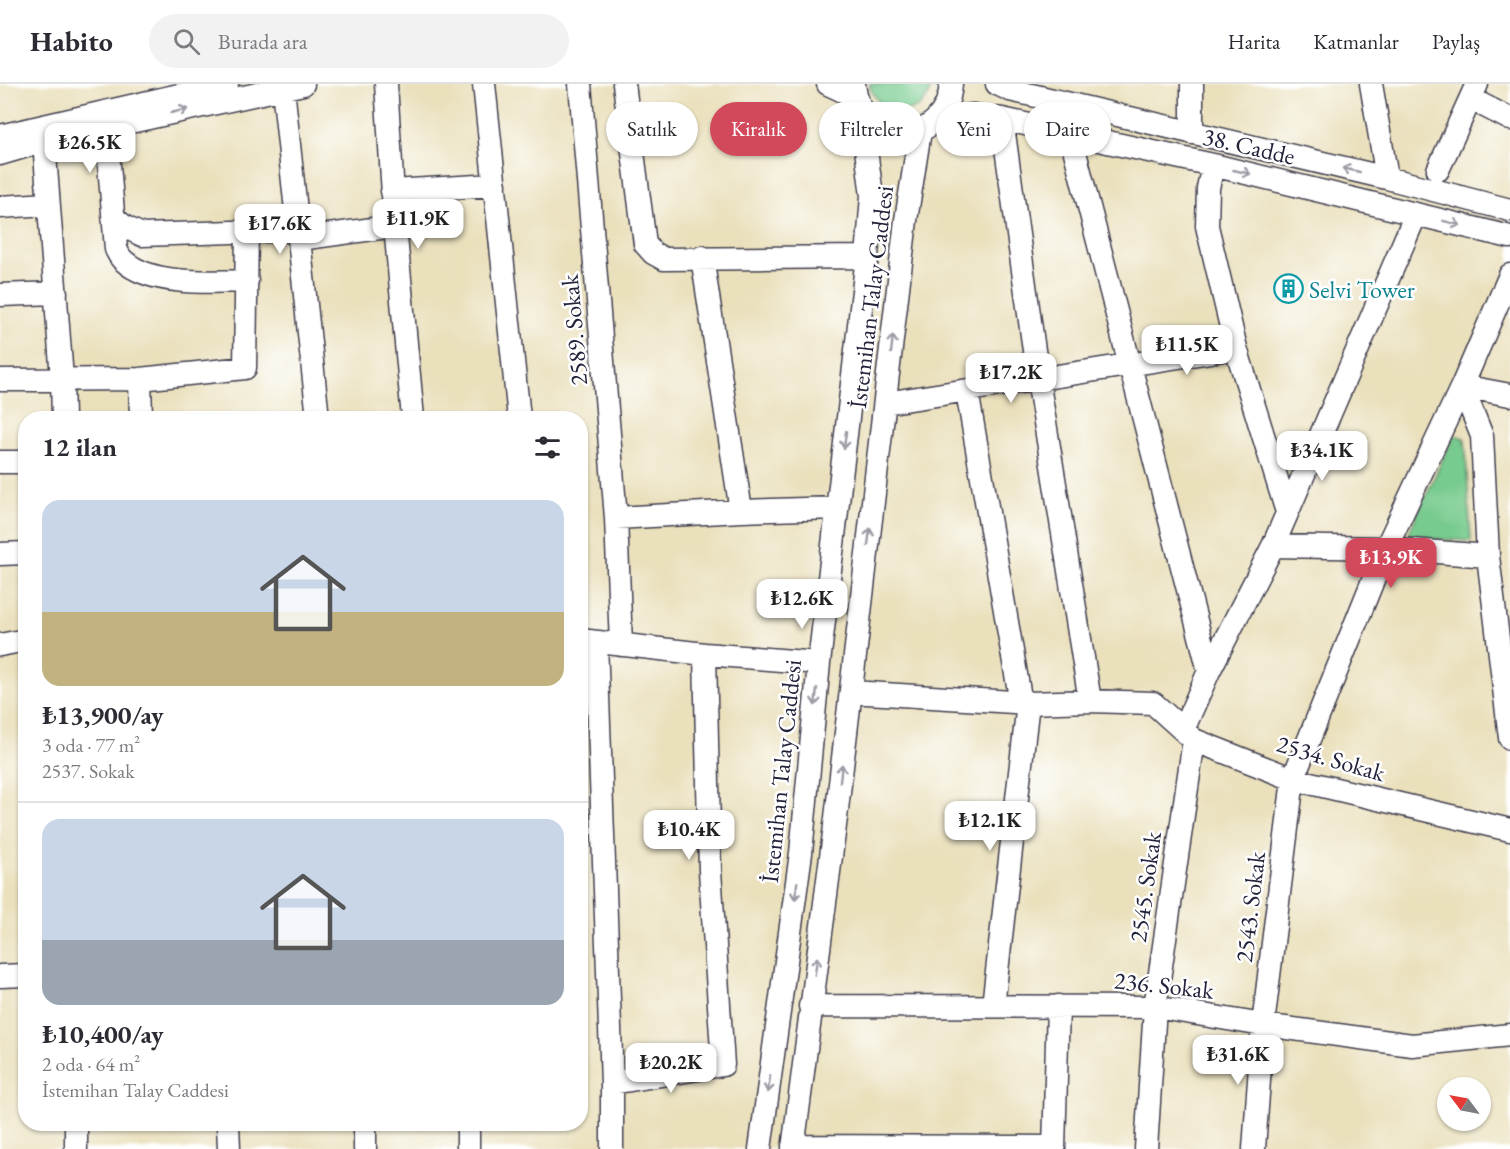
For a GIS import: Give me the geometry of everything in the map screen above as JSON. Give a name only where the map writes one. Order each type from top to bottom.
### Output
[{"type":"street","points":[[0,135],[200,86],[227,84]]},
{"type":"street","points":[[386,84],[392,191],[412,411]]},
{"type":"street","points":[[484,84],[518,411]]},
{"type":"street","name":"2589. Sokak","points":[[580,84],[616,518],[621,645]]},
{"type":"street","points":[[624,84],[645,244],[653,254],[664,259],[867,257]]},
{"type":"street","points":[[828,84],[857,97]]},
{"type":"street","name":"İstemihan Talay Caddesi","points":[[793,1147],[851,692],[906,220],[929,125],[946,108],[951,84]]},
{"type":"street","name":"38. Cadde","points":[[997,84],[1010,90],[1387,178],[1510,210]]},
{"type":"street","points":[[1192,84],[1192,133]]},
{"type":"street","points":[[1371,84],[1387,178]]},
{"type":"street","points":[[0,154],[44,141],[293,86],[298,235],[317,411]]},
{"type":"street","points":[[1438,170],[1474,92],[1510,119]]},
{"type":"street","name":"38. Cadde","points":[[857,97],[870,121],[881,129],[900,134],[936,123]]},
{"type":"street","name":"İstemihan Talay Caddesi","points":[[759,1149],[801,853],[819,663],[867,257],[872,196],[857,97]]},
{"type":"street","points":[[106,128],[116,249],[123,260],[153,276],[210,282],[247,281]]},
{"type":"street","points":[[44,141],[63,411]]},
{"type":"street","name":"38. Cadde","points":[[1111,142],[1510,237]]},
{"type":"street","points":[[851,692],[1025,703],[1090,701],[1038,379],[1007,156]]},
{"type":"street","points":[[1076,156],[1209,671]]},
{"type":"street","points":[[1213,165],[1208,188],[1207,226],[1236,348],[1287,512]]},
{"type":"street","points":[[392,191],[495,185]]},
{"type":"street","points":[[0,207],[48,204]]},
{"type":"street","name":"2545. Sokak","points":[[1146,1149],[1155,1007],[1188,735],[1209,671],[1273,546],[1416,214]]},
{"type":"street","points":[[114,218],[125,227],[142,235],[247,231],[298,235],[395,226]]},
{"type":"street","points":[[0,380],[140,379],[246,368],[247,231]]},
{"type":"street","points":[[702,257],[741,511]]},
{"type":"street","name":"2543. Sokak","points":[[1254,1149],[1263,1025],[1293,779],[1386,548],[1462,386],[1510,275]]},
{"type":"street","points":[[0,295],[56,293]]},
{"type":"street","points":[[885,403],[1236,348]]},
{"type":"street","points":[[140,379],[141,411]]},
{"type":"street","points":[[1462,386],[1510,395]]},
{"type":"street","points":[[1462,386],[1482,436],[1488,556],[1510,738]]},
{"type":"street","points":[[967,391],[1025,703],[993,1006]]},
{"type":"street","points":[[0,462],[18,462]]},
{"type":"street","points":[[616,518],[837,508]]},
{"type":"street","points":[[1273,546],[1386,548],[1488,556]]},
{"type":"street","points":[[0,554],[18,553]]},
{"type":"street","points":[[612,1149],[612,1083],[588,641],[705,654],[819,663]]},
{"type":"street","points":[[0,645],[18,642]]},
{"type":"street","points":[[612,1083],[723,1065],[710,871],[705,654]]},
{"type":"street","name":"2534. Sokak","points":[[1090,701],[1153,704],[1188,735],[1293,779],[1510,831]]},
{"type":"street","points":[[0,976],[18,975]]},
{"type":"street","name":"236. Sokak","points":[[810,1006],[1155,1007],[1263,1025],[1412,1045],[1510,1035]]},
{"type":"street","points":[[793,1147],[1054,1148],[1058,1006]]},
{"type":"street","points":[[76,1131],[76,1149]]},
{"type":"street","points":[[228,1131],[229,1149]]},
{"type":"street","points":[[365,1131],[365,1149]]},
{"type":"street","points":[[468,1131],[468,1149]]},
{"type":"green space","points":[[869,84],[931,84],[928,96],[923,102],[880,102],[874,96]]},
{"type":"green space","points":[[1454,435],[1465,438],[1471,541],[1411,538],[1409,532]]},
{"type":"place","name":"Selvi Tower","points":[[1288,289]]}]
